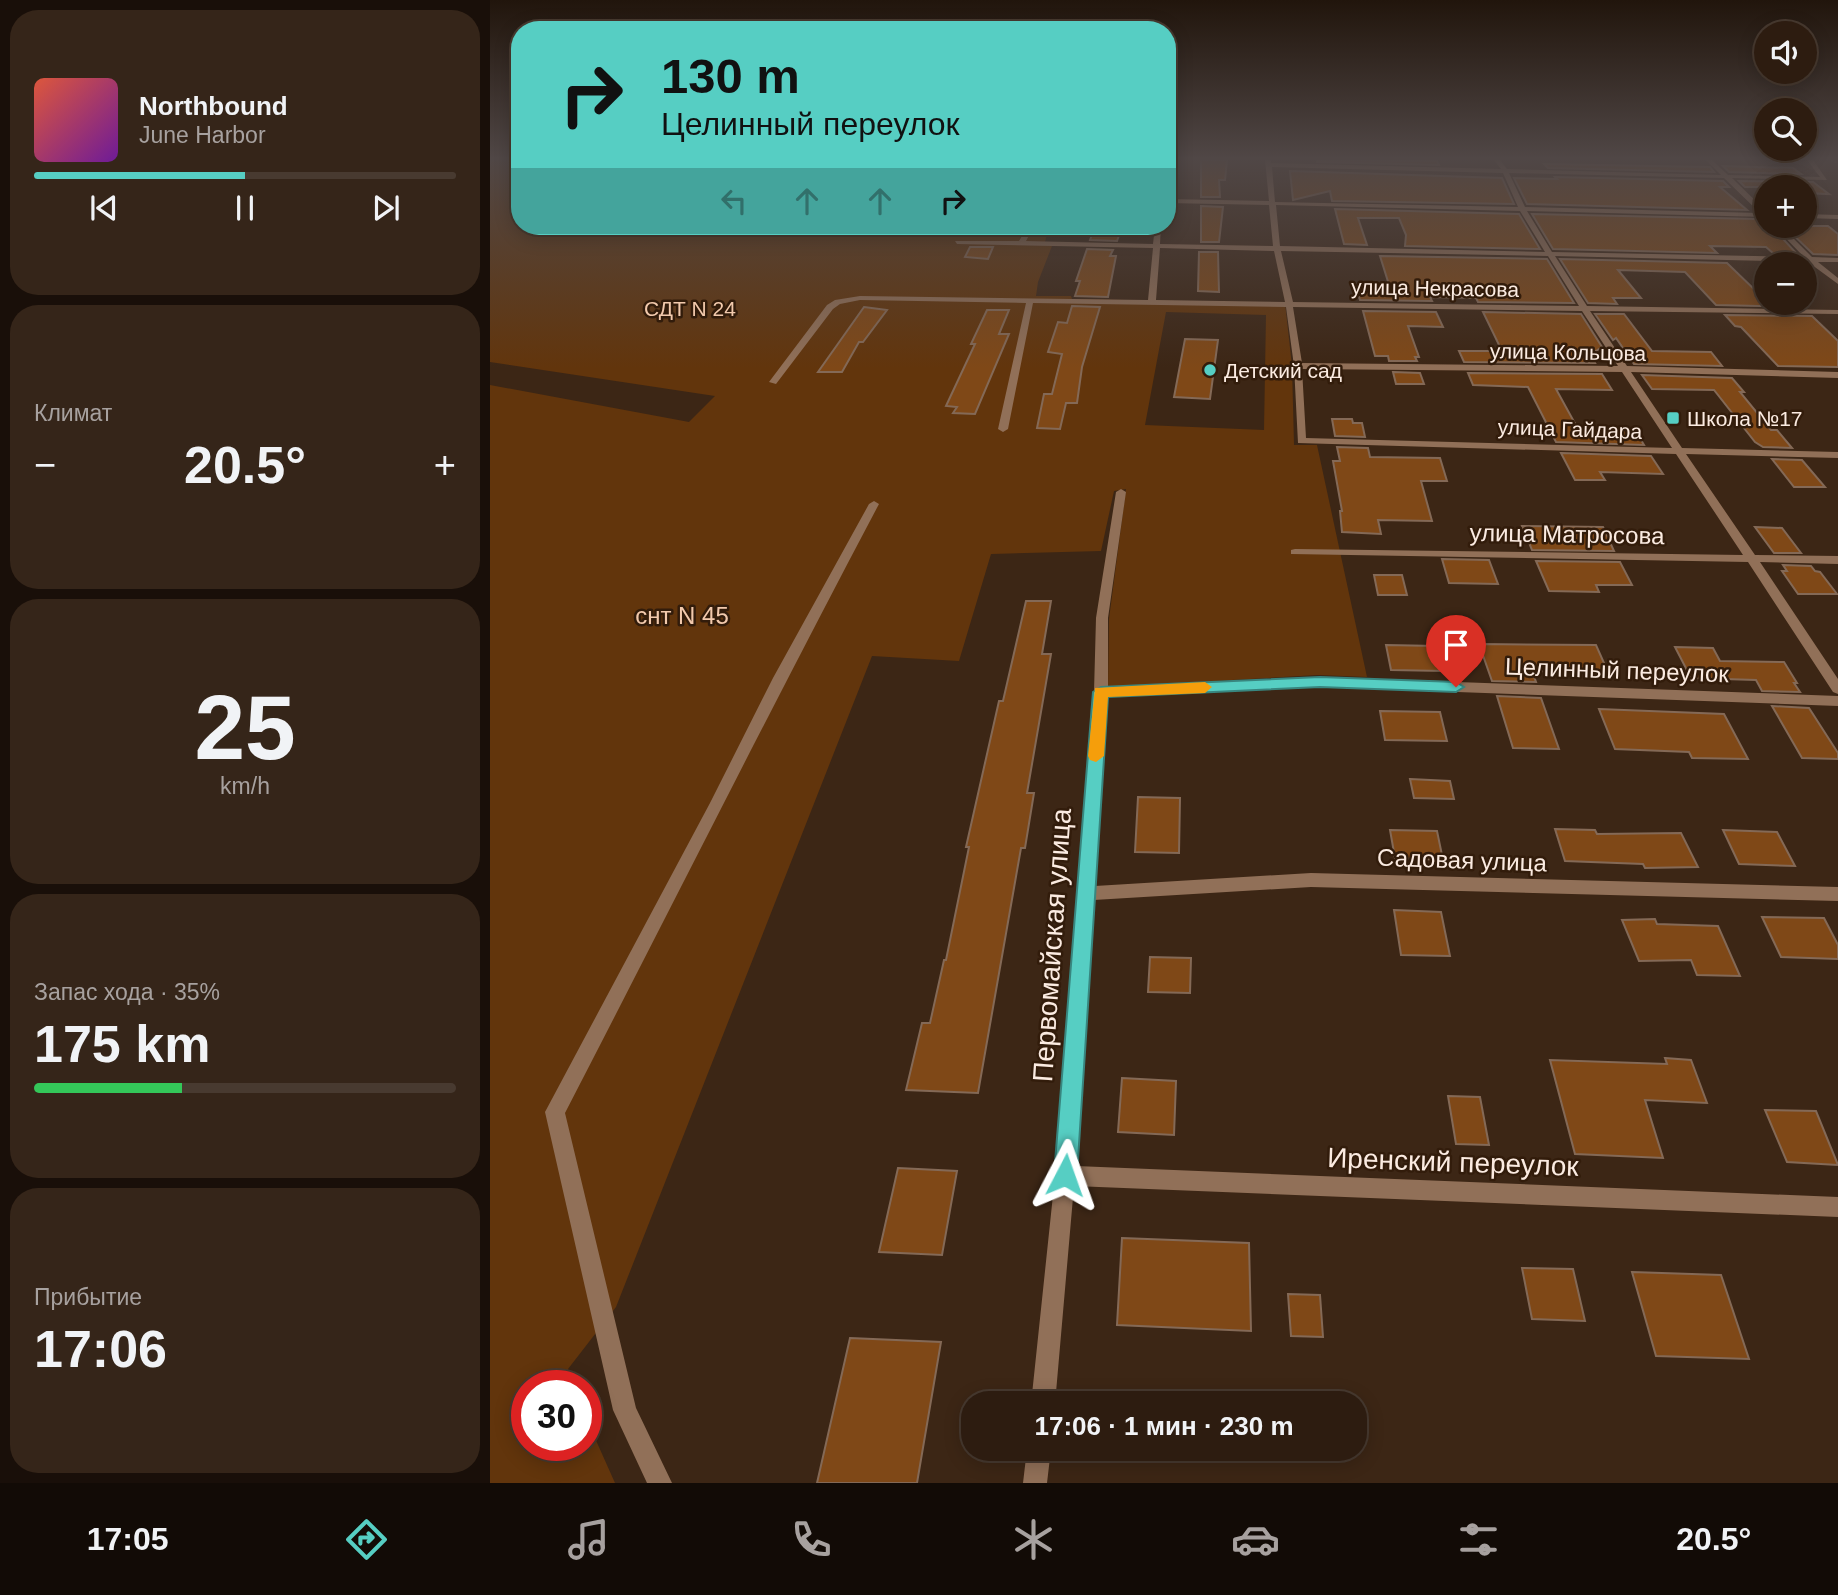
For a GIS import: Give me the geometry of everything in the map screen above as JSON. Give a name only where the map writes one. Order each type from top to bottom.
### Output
[{"type":"street","points":[[1275,229],[1298,366]]},
{"type":"street","points":[[1534,229],[1679,452],[1838,689]]},
{"type":"street","points":[[1022,243],[1026,235]]},
{"type":"street","points":[[1152,302],[1156,235]]},
{"type":"street","points":[[1789,238],[1803,252]]},
{"type":"street","points":[[957,242],[1754,259]]},
{"type":"street","points":[[1817,260],[1838,260]]},
{"type":"street","points":[[1817,265],[1838,282]]},
{"type":"street","name":"улица Некрасова","points":[[773,382],[830,307],[838,302],[860,298],[1838,312]]},
{"type":"street","points":[[1003,429],[1030,301]]},
{"type":"street","name":"улица Кольцова","points":[[1298,366],[1626,369],[1838,375]]},
{"type":"street","name":"улица Гайдара","points":[[1298,366],[1301,441],[1838,455]]},
{"type":"street","name":"Первомайская улица","points":[[1044,1391],[1065,1175],[1086,894],[1101,692],[1102,618],[1121,492]]},
{"type":"street","points":[[660,1483],[625,1410],[555,1112],[780,678],[874,504]]},
{"type":"street","name":"улица Матросова","points":[[1295,552],[1748,556],[1838,560]]},
{"type":"street","name":"Целинный переулок","points":[[1101,692],[1320,682],[1838,701]]},
{"type":"street","name":"Садовая улица","points":[[1086,894],[1311,880],[1838,894]]},
{"type":"street","name":"Иренский переулок","points":[[1065,1175],[1838,1207]]},
{"type":"street","points":[[1035,1483],[1038,1461]]},
{"type":"green space","points":[[490,229],[511,229],[511,235],[1047,235],[1045,242],[1052,246],[1038,282],[1036,296],[1285,303],[1292,366],[1294,445],[1317,445],[1367,677],[1318,675],[1108,687],[1109,619],[1126,489],[1114,491],[1101,551],[991,554],[959,661],[872,656],[616,1307],[568,1370],[511,1370],[511,1461],[602,1461],[602,1454],[615,1483],[490,1483],[490,385],[689,422],[715,396],[490,362]],"holes":[[[1166,312],[1266,315],[1264,430],[1145,425]]]},
{"type":"building","points":[[1201,229],[1220,229],[1219,242],[1201,242]]},
{"type":"building","points":[[1340,229],[1362,229],[1367,245],[1344,244]]},
{"type":"building","points":[[1404,229],[1528,229],[1540,249],[1405,246]]},
{"type":"building","points":[[1541,229],[1754,229],[1754,238],[1782,238],[1795,252],[1772,252],[1766,247],[1710,246],[1717,253],[1553,249]]},
{"type":"building","points":[[1817,229],[1832,229],[1838,234],[1838,255],[1811,252],[1796,238],[1817,238]]},
{"type":"building","points":[[1092,235],[1119,235],[1117,241],[1090,240]]},
{"type":"building","points":[[970,247],[993,247],[988,259],[965,257]]},
{"type":"building","points":[[1087,249],[1113,250],[1110,256],[1116,256],[1108,297],[1075,296],[1080,281],[1076,281]]},
{"type":"building","points":[[1199,252],[1218,252],[1219,292],[1198,291]]},
{"type":"building","points":[[1380,256],[1547,259],[1574,303],[1478,302],[1476,298],[1430,297],[1432,301],[1360,300],[1356,288],[1390,288]]},
{"type":"building","points":[[1560,259],[1727,263],[1754,289],[1754,306],[1716,305],[1685,272],[1618,270],[1641,298],[1613,298],[1617,304],[1588,303]]},
{"type":"building","points":[[1072,306],[1100,307],[1082,367],[1077,403],[1066,403],[1060,429],[1037,428],[1044,394],[1052,394],[1062,354],[1048,352],[1058,322],[1067,323]]},
{"type":"building","points":[[864,307],[887,310],[863,342],[859,342],[842,372],[818,372]]},
{"type":"building","points":[[987,310],[1009,310],[999,334],[1009,334],[975,414],[953,413],[957,407],[946,406],[975,344],[971,344]]},
{"type":"building","points":[[1363,311],[1436,312],[1443,327],[1408,326],[1419,357],[1415,357],[1417,361],[1389,361],[1388,356],[1375,356]]},
{"type":"building","points":[[1483,312],[1581,314],[1602,347],[1590,355],[1595,363],[1464,362],[1459,351],[1502,351]]},
{"type":"building","points":[[1595,314],[1624,314],[1652,351],[1711,352],[1722,366],[1634,364]]},
{"type":"building","points":[[1725,315],[1812,316],[1838,341],[1838,367],[1778,366],[1741,327],[1735,326]]},
{"type":"building","points":[[1185,339],[1218,340],[1210,399],[1174,397]]},
{"type":"building","points":[[1393,372],[1420,373],[1424,384],[1396,384]]},
{"type":"building","points":[[1468,373],[1602,374],[1612,390],[1556,389],[1578,429],[1635,430],[1644,445],[1556,442],[1528,387],[1473,385]]},
{"type":"building","points":[[1642,375],[1732,378],[1771,430],[1777,430],[1792,448],[1763,447],[1755,442],[1714,390],[1652,389]]},
{"type":"building","points":[[1332,419],[1352,419],[1353,423],[1362,423],[1365,437],[1335,436]]},
{"type":"building","points":[[1337,447],[1368,448],[1370,457],[1440,458],[1447,481],[1421,481],[1432,521],[1378,520],[1381,534],[1342,532],[1342,511],[1333,461],[1340,461]]},
{"type":"building","points":[[1561,453],[1651,456],[1663,474],[1600,472],[1605,480],[1575,480]]},
{"type":"building","points":[[1772,459],[1802,460],[1825,487],[1794,487]]},
{"type":"building","points":[[1522,526],[1603,527],[1614,551],[1532,550]]},
{"type":"building","points":[[1755,527],[1782,528],[1801,553],[1774,553]]},
{"type":"building","points":[[1442,559],[1489,560],[1498,584],[1449,583]]},
{"type":"building","points":[[1536,561],[1620,562],[1632,585],[1596,585],[1599,592],[1549,591]]},
{"type":"building","points":[[1783,565],[1811,566],[1820,572],[1837,594],[1798,594],[1782,571],[1787,571]]},
{"type":"building","points":[[1374,575],[1402,575],[1407,595],[1378,595]]},
{"type":"building","points":[[1026,601],[1051,601],[1042,654],[1051,654],[1027,793],[1034,793],[1025,848],[1021,848],[978,1093],[906,1090],[922,1023],[930,1023],[946,960],[969,847],[966,847],[999,701],[1003,701]]},
{"type":"building","points":[[1479,644],[1596,645],[1608,672],[1532,671],[1536,682],[1492,681]]},
{"type":"building","points":[[1386,645],[1437,646],[1444,671],[1391,670]]},
{"type":"building","points":[[1675,647],[1713,648],[1720,661],[1784,662],[1800,692],[1762,691],[1756,680],[1691,678]]},
{"type":"building","points":[[1497,696],[1541,698],[1559,749],[1513,748]]},
{"type":"building","points":[[1772,706],[1809,708],[1838,753],[1838,759],[1802,758]]},
{"type":"building","points":[[1599,709],[1724,714],[1748,759],[1692,758],[1689,752],[1615,749]]},
{"type":"building","points":[[1380,711],[1440,712],[1447,741],[1385,740]]},
{"type":"building","points":[[1410,779],[1450,781],[1454,799],[1414,798]]},
{"type":"building","points":[[1138,797],[1180,798],[1179,853],[1135,852]]},
{"type":"building","points":[[1555,829],[1595,830],[1597,834],[1681,833],[1698,867],[1645,868],[1643,864],[1565,861]]},
{"type":"building","points":[[1390,830],[1437,831],[1443,860],[1395,858]]},
{"type":"building","points":[[1723,830],[1777,832],[1795,866],[1739,864]]},
{"type":"building","points":[[1394,910],[1441,912],[1450,956],[1401,955]]},
{"type":"building","points":[[1762,917],[1824,918],[1838,945],[1838,959],[1781,957]]},
{"type":"building","points":[[1655,919],[1657,924],[1718,926],[1740,976],[1697,975],[1691,960],[1639,961],[1622,920]]},
{"type":"building","points":[[1150,957],[1191,958],[1190,993],[1148,992]]},
{"type":"building","points":[[1665,1058],[1691,1060],[1707,1103],[1645,1100],[1663,1158],[1575,1154],[1550,1060],[1667,1064]]},
{"type":"building","points":[[1122,1078],[1176,1081],[1174,1135],[1118,1132]]},
{"type":"building","points":[[1448,1096],[1480,1097],[1489,1145],[1456,1144]]},
{"type":"building","points":[[1765,1110],[1816,1111],[1838,1165],[1787,1162]]},
{"type":"building","points":[[898,1168],[957,1171],[942,1255],[879,1252]]},
{"type":"building","points":[[1122,1238],[1249,1243],[1251,1331],[1117,1325]]},
{"type":"building","points":[[1522,1268],[1573,1269],[1585,1321],[1532,1319]]},
{"type":"building","points":[[1632,1272],[1721,1275],[1749,1359],[1656,1356]]},
{"type":"building","points":[[1288,1294],[1320,1295],[1323,1337],[1291,1336]]},
{"type":"building","points":[[850,1338],[941,1342],[917,1483],[817,1483]]},
{"type":"slow traffic","points":[[1096,756],[1101,692],[1205,687]]},
{"type":"place","name":"Детский сад","points":[[1210,370]]},
{"type":"place","name":"Школа №17","points":[[1673,418]]},
{"type":"route","points":[[1065,1175],[1101,692],[1320,682],[1456,687]]},
{"type":"park label","name":"СДТ N 24","points":[[690,308]]},
{"type":"park label","name":"снт N 45","points":[[682,615]]}]
